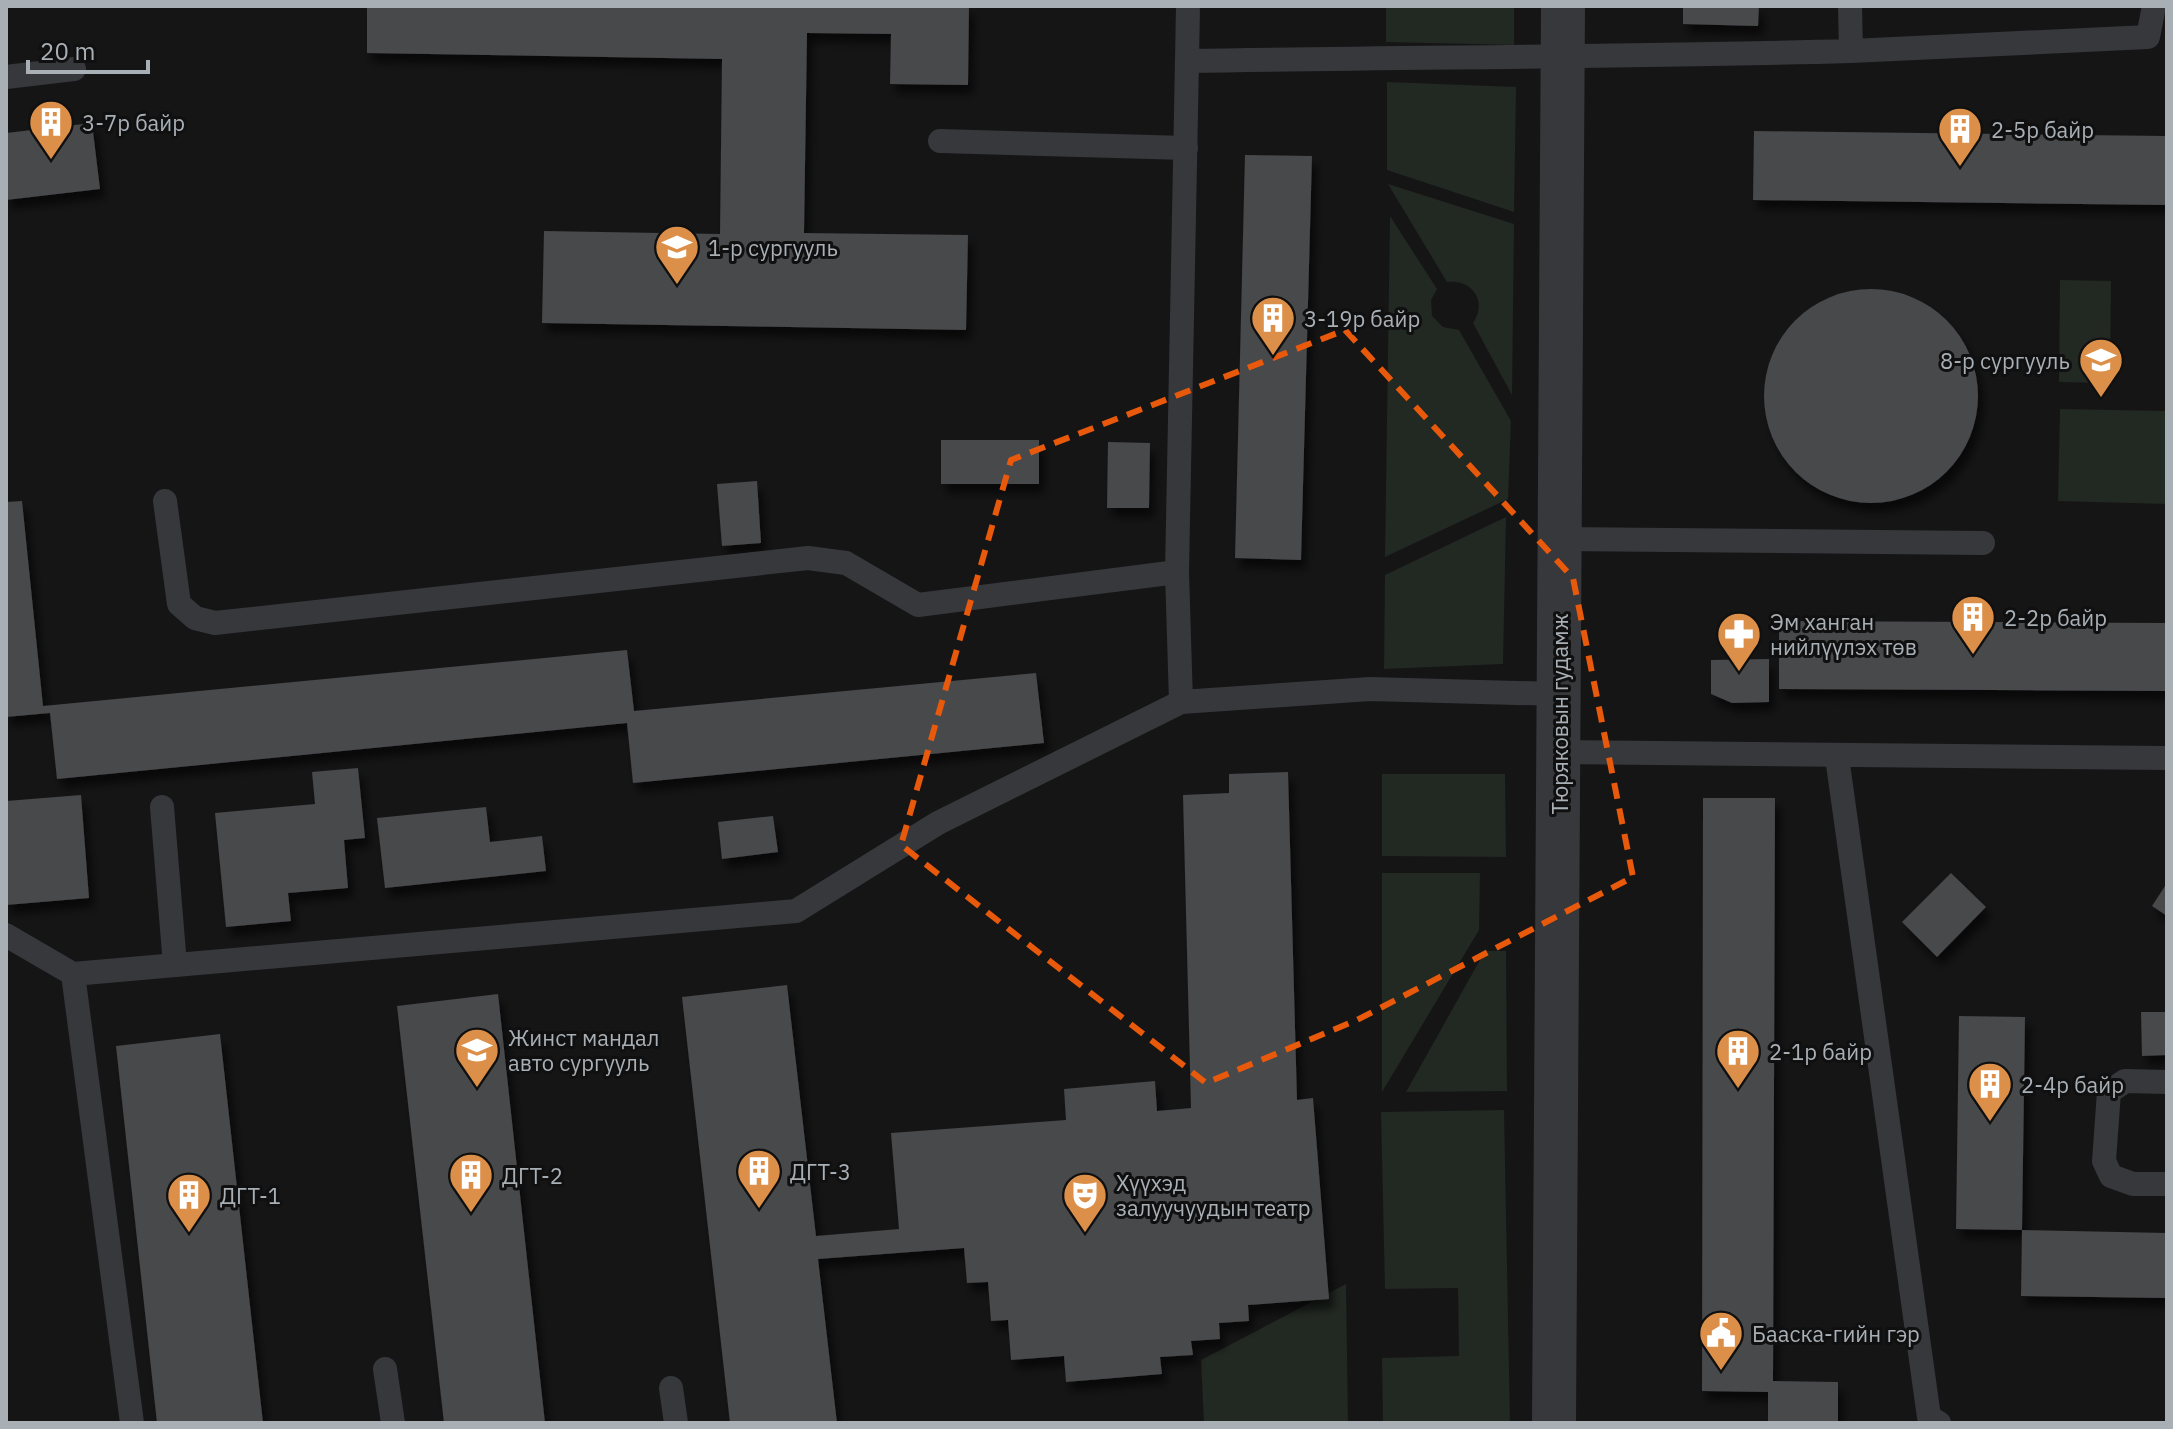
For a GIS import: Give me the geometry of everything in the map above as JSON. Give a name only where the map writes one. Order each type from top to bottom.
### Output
[{"type":"street","name":"Тюряковын гудамж","points":[[1554,1423],[1563,6]]},
{"type":"lane","points":[[1181,702],[1177,572],[1188,6]]},
{"type":"lane","points":[[1850,6],[1851,51]]},
{"type":"lane","points":[[1187,61],[1376,57],[1563,59],[1851,51],[2148,37],[2154,6]]},
{"type":"lane","points":[[6,77],[74,69]]},
{"type":"lane","points":[[940,141],[1186,148]]},
{"type":"lane","points":[[165,501],[179,604],[195,618],[215,623],[808,558],[846,563],[918,605],[1177,572]]},
{"type":"lane","points":[[1560,539],[1983,543]]},
{"type":"lane","points":[[6,935],[73,974],[796,911],[938,823],[1181,702],[1370,689],[1558,694]]},
{"type":"lane","points":[[1558,752],[2167,758]]},
{"type":"lane","points":[[1837,757],[1929,1417],[1939,1423]]},
{"type":"lane","points":[[162,807],[175,965]]},
{"type":"lane","points":[[73,974],[132,1423]]},
{"type":"lane","points":[[2167,1082],[2125,1081],[2109,1092],[2104,1161],[2111,1176],[2133,1184],[2167,1184]]},
{"type":"lane","points":[[385,1369],[393,1423]]},
{"type":"lane","points":[[671,1388],[676,1423]]},
{"type":"highlighted area","points":[[1345,330],[1573,578],[1633,877],[1357,1020],[1206,1083],[901,845],[1011,460]]},
{"type":"shaded area","points":[[1386,6],[1514,6],[1514,45],[1386,42]]},
{"type":"shaded area","points":[[1387,82],[1516,87],[1514,212],[1387,170]]},
{"type":"shaded area","points":[[1388,184],[1514,224],[1512,395],[1473,323],[1479,307],[1475,293],[1464,284],[1447,282]]},
{"type":"shaded area","points":[[1390,216],[1437,289],[1431,300],[1432,316],[1443,327],[1459,330],[1511,421],[1508,499],[1385,557]]},
{"type":"shaded area","points":[[2060,280],[2111,281],[2110,383],[2059,382]]},
{"type":"shaded area","points":[[2060,409],[2167,411],[2167,504],[2058,501]]},
{"type":"shaded area","points":[[1506,517],[1503,664],[1384,669],[1385,575]]},
{"type":"shaded area","points":[[1382,774],[1505,774],[1506,857],[1382,856]]},
{"type":"shaded area","points":[[1382,873],[1480,873],[1479,930],[1382,1092]]},
{"type":"shaded area","points":[[1485,951],[1506,951],[1507,1091],[1406,1092]]},
{"type":"shaded area","points":[[1504,1110],[1510,1423],[1383,1423],[1382,1358],[1459,1356],[1458,1288],[1385,1289],[1381,1112]]},
{"type":"shaded area","points":[[1346,1284],[1348,1423],[1204,1423],[1201,1360]]},
{"type":"building","name":"1-р сургууль","points":[[367,6],[969,6],[968,85],[890,84],[891,34],[807,33],[804,233],[968,235],[966,330],[542,323],[544,231],[720,234],[722,59],[367,53]]},
{"type":"building","points":[[1683,6],[1759,6],[1758,26],[1683,24]]},
{"type":"building","name":"3-7р байр","points":[[92,123],[100,189],[6,200],[6,133]]},
{"type":"building","name":"2-5р байр","points":[[1754,131],[2167,136],[2167,205],[1753,200]]},
{"type":"building","name":"3-19р байр","points":[[1245,155],[1312,156],[1301,560],[1235,558]]},
{"type":"building","points":[[1871,289],[1912,297],[1947,320],[1970,355],[1978,396],[1970,437],[1947,472],[1912,495],[1871,503],[1830,495],[1795,472],[1772,437],[1764,396],[1772,355],[1795,320],[1830,297]]},
{"type":"building","points":[[941,440],[1039,440],[1039,484],[941,484]]},
{"type":"building","points":[[1108,442],[1150,443],[1149,508],[1107,508]]},
{"type":"building","points":[[757,481],[761,543],[722,546],[717,484]]},
{"type":"building","points":[[22,501],[43,706],[627,650],[634,711],[1036,673],[1044,743],[633,783],[627,723],[57,779],[50,713],[6,717],[6,502]]},
{"type":"building","name":"2-2р байр","points":[[1779,621],[2167,623],[2167,691],[1779,689]]},
{"type":"building","points":[[1769,659],[1769,702],[1732,703],[1711,694],[1711,660]]},
{"type":"building","points":[[358,768],[365,838],[344,840],[348,888],[288,893],[291,921],[226,927],[215,813],[315,804],[312,772]]},
{"type":"building","points":[[1288,772],[1297,1100],[1313,1098],[1329,1299],[1248,1305],[1249,1321],[1219,1323],[1220,1339],[1191,1341],[1193,1355],[1160,1357],[1162,1374],[1066,1382],[1064,1356],[1011,1360],[1008,1320],[991,1321],[988,1282],[967,1283],[964,1248],[818,1259],[837,1423],[730,1423],[682,997],[787,985],[816,1236],[899,1229],[891,1133],[1066,1120],[1064,1089],[1155,1081],[1157,1111],[1191,1108],[1183,795],[1229,793],[1229,774]]},
{"type":"building","points":[[81,795],[89,898],[6,905],[6,801]]},
{"type":"building","name":"2-1р байр","points":[[1703,798],[1775,798],[1773,1381],[1838,1382],[1838,1423],[1768,1423],[1768,1392],[1702,1391]]},
{"type":"building","points":[[486,807],[490,842],[542,836],[546,871],[385,888],[377,818]]},
{"type":"building","points":[[773,816],[778,852],[722,859],[718,822]]},
{"type":"building","points":[[1951,873],[1986,907],[1937,957],[1902,922]]},
{"type":"building","points":[[2167,883],[2167,916],[2152,906]]},
{"type":"building","name":"ДГТ-2","points":[[498,994],[545,1423],[444,1423],[397,1006]]},
{"type":"building","points":[[2141,1012],[2167,1012],[2167,1055],[2142,1056]]},
{"type":"building","points":[[1959,1016],[2025,1017],[2022,1230],[1956,1229]]},
{"type":"building","name":"ДГТ-1","points":[[220,1034],[263,1423],[157,1423],[116,1046]]},
{"type":"building","points":[[2022,1230],[2167,1233],[2167,1298],[2021,1296]]},
{"type":"place","name":"3-7р байр","points":[[51,161]]},
{"type":"place","name":"2-5р байр","points":[[1960,168]]},
{"type":"place","name":"1-р сургууль","points":[[677,286]]},
{"type":"place","name":"3-19р байр","points":[[1273,357]]},
{"type":"place","name":"8-р сургууль","points":[[2101,399]]},
{"type":"place","name":"2-2р байр","points":[[1973,656]]},
{"type":"place","name":"Эм ханган нийлүүлэх төв","points":[[1739,673]]},
{"type":"place","name":"Жинст мандал авто сургууль","points":[[477,1089]]},
{"type":"place","name":"2-1р байр","points":[[1738,1090]]},
{"type":"place","name":"2-4р байр","points":[[1990,1123]]},
{"type":"place","name":"ДГТ-3","points":[[759,1210]]},
{"type":"place","name":"ДГТ-2","points":[[471,1214]]},
{"type":"place","name":"ДГТ-1","points":[[189,1234]]},
{"type":"place","name":"Хүүхэд залуучуудын театр","points":[[1085,1234]]},
{"type":"place","name":"Бааска-гийн гэр","points":[[1721,1372]]}]
